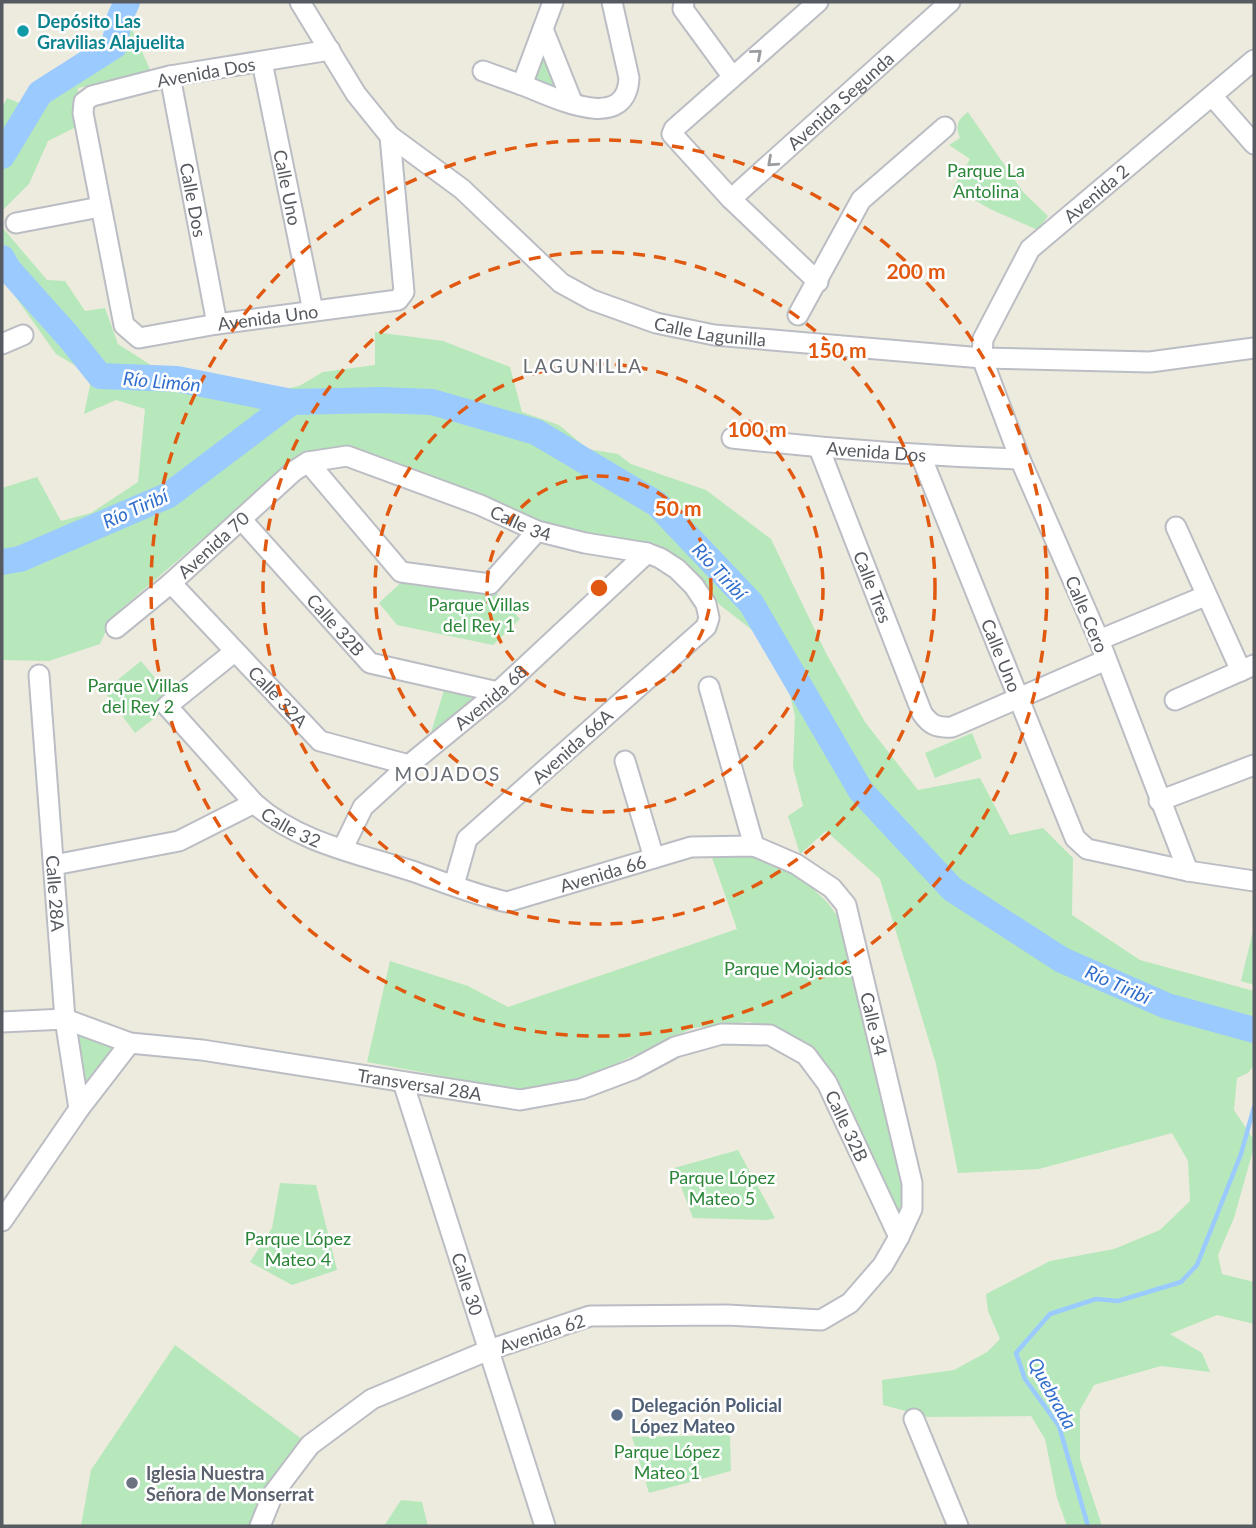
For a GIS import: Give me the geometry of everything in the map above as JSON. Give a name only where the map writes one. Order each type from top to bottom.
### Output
[{"type":"street","name":"Calle Lagunilla","points":[[300,2],[356,94],[390,136],[462,189],[561,283],[592,300],[656,323],[713,335],[982,358],[1150,362],[1254,348]]},
{"type":"street","points":[[522,85],[553,2]]},
{"type":"street","points":[[483,71],[590,109],[602,110],[612,106],[622,98],[629,87],[629,78],[612,2]]},
{"type":"street","points":[[818,2],[732,76],[674,129],[672,134],[731,199],[818,282]]},
{"type":"street","name":"Avenida Segunda","points":[[731,199],[950,2]]},
{"type":"street","points":[[683,3],[683,9],[732,76]]},
{"type":"street","points":[[543,29],[573,104]]},
{"type":"street","name":"Avenida Dos","points":[[100,207],[83,113],[84,102],[92,96],[170,76],[330,50]]},
{"type":"street","name":"Avenida 2","points":[[982,358],[983,339],[1030,248],[1254,60]]},
{"type":"street","name":"Calle Uno","points":[[262,62],[313,311]]},
{"type":"street","name":"Calle Dos","points":[[170,76],[217,324]]},
{"type":"street","points":[[1213,97],[1254,144]]},
{"type":"street","points":[[798,315],[861,200],[945,127]]},
{"type":"street","name":"Avenida Uno","points":[[100,207],[124,325],[131,334],[139,338],[217,324],[398,300],[404,292],[390,136]]},
{"type":"street","points":[[16,223],[100,207]]},
{"type":"street","points":[[2,344],[23,335]]},
{"type":"street","name":"Calle Cero","points":[[982,358],[1020,458],[1098,640],[1188,871]]},
{"type":"street","name":"Avenida Dos","points":[[732,438],[921,456],[1020,458]]},
{"type":"street","name":"Calle Tres","points":[[819,448],[922,713],[929,724],[941,728],[952,727],[1017,698]]},
{"type":"street","name":"Calle 34","points":[[308,461],[347,456],[480,505],[537,531],[660,558],[677,569],[694,586],[706,604],[709,618]]},
{"type":"street","name":"Calle Uno","points":[[921,456],[1075,838],[1087,849],[1188,871]]},
{"type":"street","points":[[308,461],[401,572],[490,584],[537,531]]},
{"type":"street","name":"Avenida 70","points":[[116,628],[171,583],[308,461]]},
{"type":"street","name":"Calle 32B","points":[[241,519],[370,663],[498,692]]},
{"type":"street","points":[[1175,700],[1247,668],[1205,596],[1176,527]]},
{"type":"street","name":"Avenida 68","points":[[343,848],[363,807],[409,765],[498,692],[647,554]]},
{"type":"street","name":"Calle 32A","points":[[171,583],[320,741],[409,765]]},
{"type":"street","points":[[1098,640],[1205,596]]},
{"type":"street","name":"Avenida 66A","points":[[454,885],[467,839],[706,627],[709,618]]},
{"type":"street","name":"Calle 32","points":[[234,652],[167,706],[254,803],[268,815],[305,836],[454,885]]},
{"type":"street","points":[[1017,698],[1106,660]]},
{"type":"street","name":"Calle 28A","points":[[39,675],[65,1019],[79,1109]]},
{"type":"street","points":[[709,687],[754,846]]},
{"type":"street","points":[[625,761],[654,858]]},
{"type":"street","points":[[1159,801],[1254,765]]},
{"type":"street","points":[[54,865],[179,841],[254,803]]},
{"type":"street","name":"Calle 34","points":[[754,846],[796,864],[832,888],[846,905],[912,1183],[912,1209],[900,1237],[883,1265],[868,1280]]},
{"type":"street","name":"Avenida 66","points":[[454,885],[478,896],[507,902],[691,847],[754,846]]},
{"type":"street","points":[[1188,871],[1254,881]]},
{"type":"street","points":[[2,1022],[65,1019]]},
{"type":"street","name":"Transversal 28A","points":[[65,1019],[130,1042],[202,1050],[520,1100],[581,1090],[634,1069],[675,1047],[722,1034],[770,1035]]},
{"type":"street","name":"Calle 32B","points":[[770,1035],[806,1055],[827,1083],[900,1237]]},
{"type":"street","points":[[2,1221],[79,1109],[130,1042]]},
{"type":"street","name":"Calle 30","points":[[403,1082],[450,1237],[545,1526]]},
{"type":"street","name":"Avenida 62","points":[[260,1526],[273,1494],[310,1445],[372,1399],[489,1350],[590,1316],[727,1315],[821,1320],[850,1303],[868,1280]]},
{"type":"street","points":[[914,1419],[958,1526]]},
{"type":"green space","points":[[131,27],[152,74],[78,88],[78,126],[48,141],[29,184],[2,211],[2,108],[7,98],[36,110],[54,75],[82,62],[115,58]]},
{"type":"green space","points":[[543,38],[566,95],[527,81]]},
{"type":"green space","name":"Parque La Antolina","points":[[968,112],[1023,192],[1048,216],[1038,230],[992,210],[953,188],[970,159],[949,145],[960,138],[958,124]]},
{"type":"green space","points":[[2,227],[47,280],[65,281],[85,311],[105,308],[118,344],[157,369],[270,392],[299,386],[323,372],[375,365],[375,332],[443,341],[510,367],[522,412],[559,425],[588,449],[618,454],[631,464],[706,490],[771,539],[827,655],[865,722],[918,790],[980,778],[1010,835],[1043,828],[1073,858],[1072,915],[1140,960],[1254,991],[1254,1065],[1248,1073],[1237,1078],[1234,1110],[1254,1140],[1254,1147],[1234,1218],[1218,1255],[1222,1274],[1254,1282],[1254,1324],[1217,1315],[1170,1334],[1202,1353],[1210,1372],[1161,1366],[1094,1385],[1080,1410],[1080,1459],[1102,1526],[1067,1526],[1057,1498],[1045,1439],[1031,1416],[928,1417],[883,1405],[882,1380],[954,1370],[987,1352],[1000,1339],[988,1311],[986,1294],[1050,1261],[1114,1249],[1160,1230],[1190,1201],[1188,1161],[1172,1133],[1039,1169],[958,1173],[936,1064],[880,879],[826,831],[800,854],[788,816],[803,806],[793,767],[795,716],[787,682],[761,637],[720,605],[694,575],[550,528],[468,490],[346,445],[300,455],[113,616],[100,644],[49,661],[2,660],[2,488],[37,477],[61,521],[91,513],[138,482],[145,409],[116,400],[84,414],[92,376],[56,354],[2,278]]},
{"type":"green space","name":"Parque Villas del Rey 1","points":[[408,576],[492,588],[520,619],[493,645],[397,625],[379,603]]},
{"type":"green space","name":"Parque Villas del Rey 2","points":[[141,661],[170,696],[164,711],[135,733],[104,691]]},
{"type":"green space","points":[[445,687],[471,694],[472,700],[429,739]]},
{"type":"green space","points":[[972,733],[982,758],[935,778],[925,753]]},
{"type":"green space","name":"Parque Mojados","points":[[711,855],[754,855],[799,876],[827,902],[841,921],[905,1188],[901,1218],[845,1094],[819,1054],[781,1031],[748,1022],[693,1028],[581,1080],[522,1091],[367,1062],[390,961],[468,986],[508,1007],[737,929]]},
{"type":"green space","points":[[1254,927],[1254,985],[1241,981]]},
{"type":"green space","points":[[74,1031],[115,1045],[83,1092]]},
{"type":"green space","name":"Parque López Mateo 5","points":[[738,1150],[775,1218],[693,1218],[674,1168]]},
{"type":"green space","name":"Parque López Mateo 4","points":[[280,1183],[316,1185],[337,1270],[292,1285],[250,1262],[272,1228]]},
{"type":"green space","points":[[175,1345],[310,1445],[260,1526],[81,1526],[91,1470]]},
{"type":"green space","name":"Parque López Mateo 1","points":[[730,1435],[731,1471],[649,1493],[632,1437]]},
{"type":"green space","points":[[401,1500],[422,1502],[428,1526],[384,1526]]},
{"type":"waterway","name":"Río Limón","points":[[2,156],[40,93],[114,46],[120,17],[127,2]]},
{"type":"waterway","name":"Río Tiribí","points":[[2,258],[8,269],[100,376],[177,379],[292,402],[432,402],[536,432],[657,504],[751,603],[861,791],[952,889],[1062,960],[1167,1006],[1254,1030]]},
{"type":"waterway","name":"Río Tiribí","points":[[2,562],[20,559],[169,495],[292,402]]},
{"type":"waterway","name":"Quebrada","points":[[1088,1526],[1059,1426],[1025,1379],[1016,1353],[1050,1314],[1096,1299],[1118,1301],[1181,1282],[1197,1265],[1241,1154],[1254,1107]]},
{"type":"place","name":"Depósito Las Gravilias Alajuelita","points":[[23,31]]},
{"type":"place","name":"Delegación Policial López Mateo","points":[[617,1415]]},
{"type":"place","name":"Iglesia Nuestra Señora de Monserrat","points":[[132,1483]]},
{"type":"district","name":"LAGUNILLA","points":[[583,365]]},
{"type":"district","name":"MOJADOS","points":[[448,773]]}]
